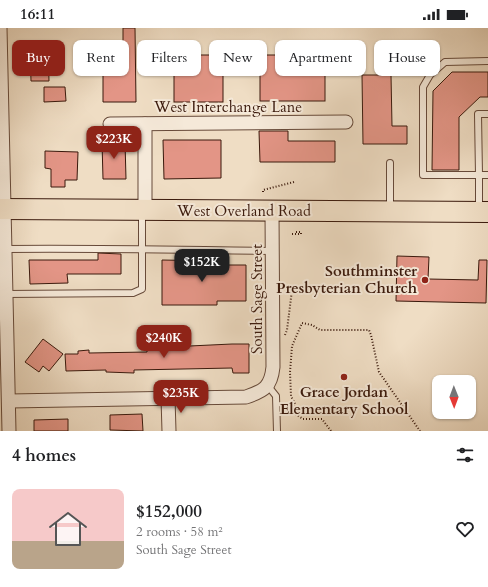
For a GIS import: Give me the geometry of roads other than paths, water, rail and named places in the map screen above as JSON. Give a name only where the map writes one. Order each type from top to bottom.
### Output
[{"type":"main road","name":"West Overland Road","points":[[2,209],[483,212]]},
{"type":"street","points":[[0,28],[2,209],[6,249],[9,431]]},
{"type":"street","name":"West Interchange Lane","points":[[110,124],[346,122]]},
{"type":"street","points":[[144,210],[145,124]]},
{"type":"street","name":"South Sage Street","points":[[268,386],[272,377],[273,367],[272,211]]},
{"type":"street","points":[[9,401],[246,397],[259,393],[268,386]]},
{"type":"street","points":[[168,398],[169,431]]},
{"type":"lane","points":[[488,61],[445,62],[430,75],[423,87],[423,175],[488,175]]},
{"type":"lane","points":[[483,212],[479,175],[478,114],[488,114]]},
{"type":"lane","points":[[390,163],[390,212]]},
{"type":"lane","points":[[6,294],[133,293],[142,289],[144,210]]},
{"type":"lane","points":[[6,249],[88,248],[272,251]]},
{"type":"lane","points":[[268,386],[276,396],[277,431]]},
{"type":"place","name":"Southminster Presbyterian Church","points":[[425,280]]},
{"type":"place","name":"Grace Jordan Elementary School","points":[[344,377]]}]
